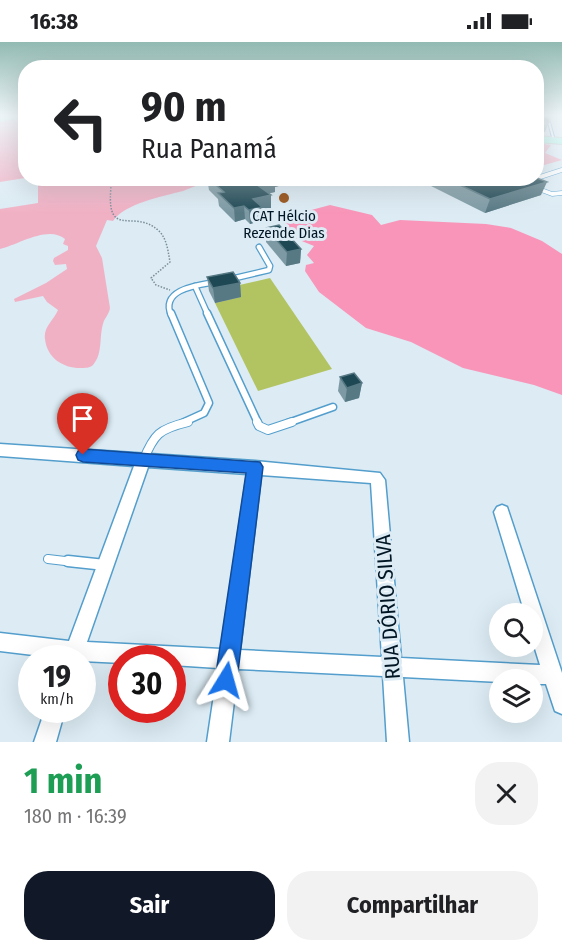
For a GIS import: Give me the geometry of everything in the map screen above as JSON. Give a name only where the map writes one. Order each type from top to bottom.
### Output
[{"type":"street","points":[[0,450],[255,467],[218,742]]},
{"type":"street","points":[[77,645],[143,460]]},
{"type":"street","name":"RUA DÓRIO SILVA","points":[[255,467],[372,475],[378,480],[398,742]]},
{"type":"street","points":[[502,512],[562,704]]},
{"type":"street","points":[[0,642],[18,645]]},
{"type":"street","points":[[96,656],[392,665],[553,675]]},
{"type":"street","points":[[45,742],[51,723]]},
{"type":"lane","points":[[544,176],[562,170]]},
{"type":"lane","points":[[532,186],[550,194],[562,194]]},
{"type":"lane","points":[[143,460],[157,434],[165,428],[198,418],[209,407],[169,309],[170,301],[176,292],[195,286],[264,273],[269,270],[270,266],[259,247]]},
{"type":"lane","points":[[195,286],[259,426],[268,430],[333,407]]},
{"type":"lane","points":[[48,559],[106,565]]},
{"type":"path","points":[[111,186],[109,206],[112,216],[119,222],[148,224],[157,227],[163,234],[168,246],[170,262],[151,278],[156,285],[176,292]]},
{"type":"shaded area","points":[[0,148],[18,148],[18,179],[0,182]]},
{"type":"shaded area","points":[[544,148],[549,148],[545,153],[562,160],[544,165]]},
{"type":"shaded area","points":[[38,186],[196,186],[135,205],[118,215],[113,221],[107,220],[96,246],[102,258],[110,308],[103,324],[100,351],[96,361],[89,367],[74,368],[52,357],[46,346],[45,335],[47,327],[58,310],[43,296],[15,302],[14,299],[46,283],[67,269],[66,264],[55,265],[53,261],[54,258],[68,250],[68,246],[63,244],[65,239],[58,235],[33,237],[0,249],[0,209],[38,203]]},
{"type":"shaded area","points":[[330,205],[372,215],[381,225],[400,220],[486,224],[511,228],[542,241],[562,254],[562,395],[534,385],[463,368],[411,342],[366,328],[319,292],[305,271],[306,265],[314,263],[307,255],[314,246],[292,237],[282,221],[289,216]]},
{"type":"shaded area","points":[[270,278],[332,369],[258,391],[215,303],[240,297],[235,286]]},
{"type":"building","points":[[217,186],[259,186],[271,195],[253,199],[262,207],[249,210],[244,206],[234,208],[218,193],[224,192]]},
{"type":"building","points":[[462,186],[534,186],[490,199]]},
{"type":"building","points":[[279,225],[301,249],[287,252],[266,228]]},
{"type":"building","points":[[233,272],[240,283],[213,288],[207,277]]},
{"type":"building","points":[[354,373],[362,383],[347,388],[340,377]]},
{"type":"place","name":"CAT Hélcio Rezende Dias","points":[[284,198]]},
{"type":"route","points":[[83,455],[255,467],[226,680]]}]
